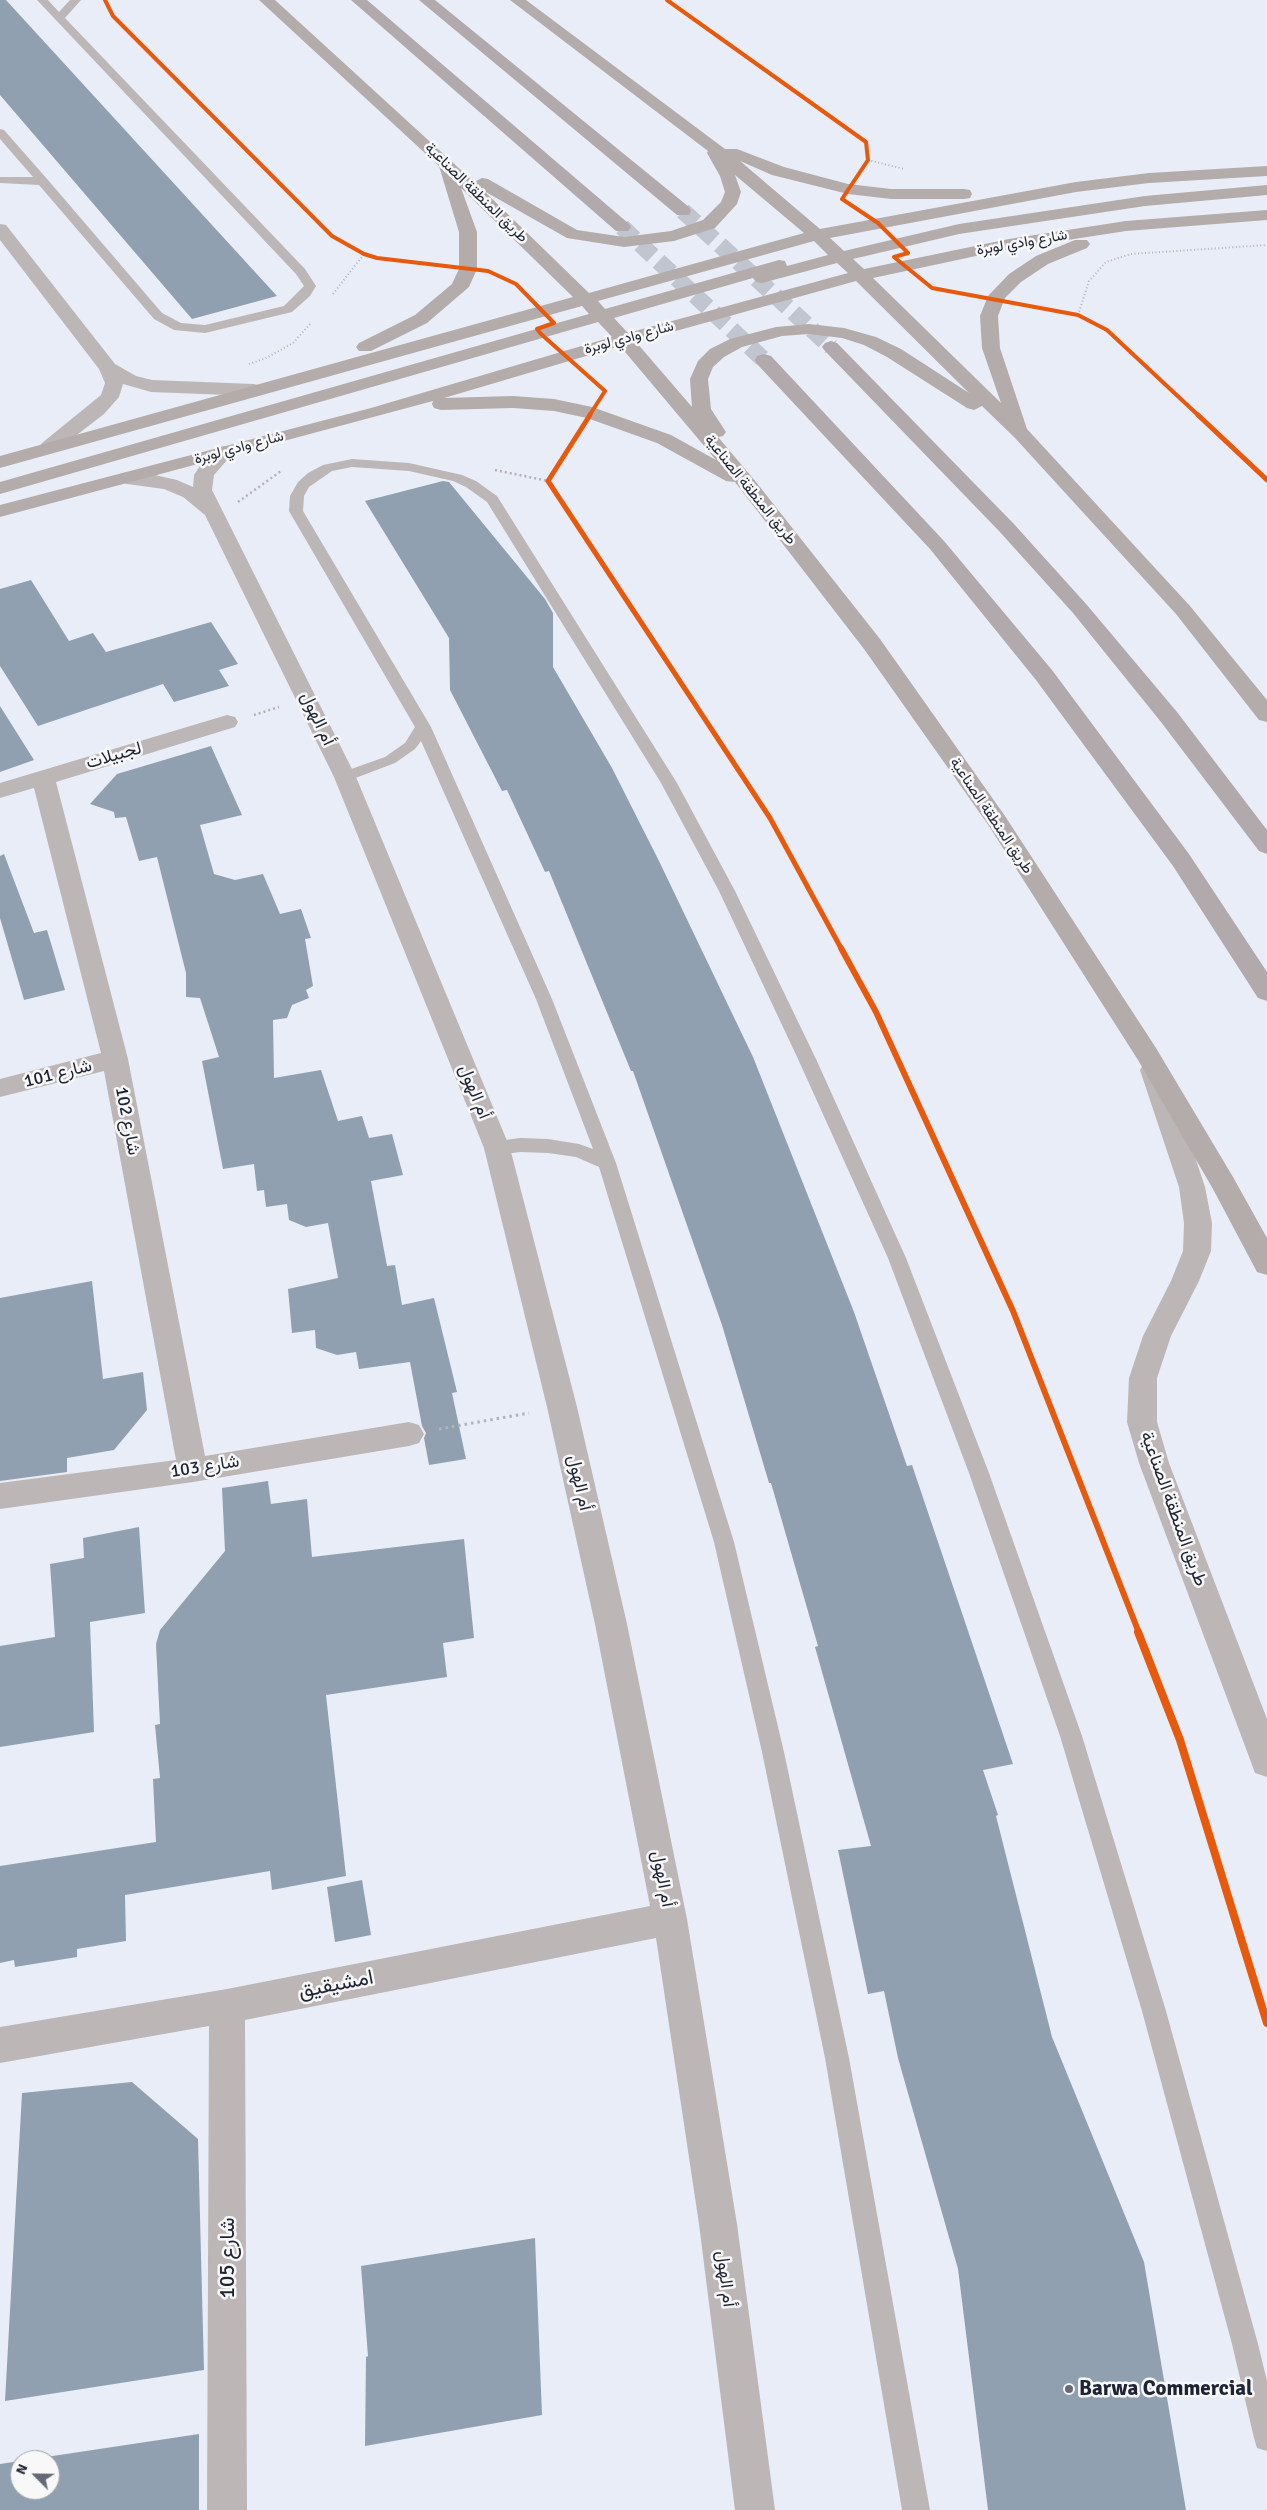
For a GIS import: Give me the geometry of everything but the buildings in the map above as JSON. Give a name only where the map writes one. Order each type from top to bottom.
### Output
[{"type":"highway","points":[[358,0],[622,227]]},
{"type":"highway","points":[[426,0],[683,211]]},
{"type":"highway","points":[[831,346],[1006,527],[1080,609],[1169,718],[1267,846]]},
{"type":"highway","points":[[764,360],[937,545],[1044,675],[1181,860],[1267,992]]},
{"type":"street","name":"طريق المنطقة الصناعية","points":[[266,0],[444,161],[586,300],[624,339],[749,486],[872,644],[985,805],[1147,1054],[1224,1184],[1267,1264]]},
{"type":"street","points":[[517,0],[707,142],[817,234],[1022,434],[1183,610],[1267,715]]},
{"type":"street","points":[[444,161],[573,234],[595,239],[624,242],[641,241],[674,236],[709,224],[729,204],[732,192],[728,176],[707,142]]},
{"type":"street","points":[[707,142],[778,171],[848,189],[891,194],[1018,196]]},
{"type":"street","points":[[318,373],[364,347],[421,319],[460,287],[468,269],[468,232],[444,161]]},
{"type":"street","points":[[0,462],[817,234],[1018,196],[1149,178],[1267,171]]},
{"type":"street","points":[[624,339],[622,325],[633,316],[840,256],[959,229],[1078,209],[1267,190]]},
{"type":"street","name":"شارع وادي لوبرة","points":[[0,511],[378,412],[624,339],[860,275],[1010,244],[1126,226],[1267,215]]},
{"type":"street","points":[[1022,434],[991,348],[990,316],[997,296],[1015,278],[1042,260],[1073,247],[1108,236],[1192,220]]},
{"type":"street","points":[[0,229],[108,368],[114,383],[110,396],[97,410],[49,447]]},
{"type":"street","points":[[0,488],[602,317],[808,256],[821,245],[817,234]]},
{"type":"street","points":[[749,486],[702,409],[699,379],[705,365],[717,353],[736,343],[762,334],[809,329],[844,333],[870,341],[894,353],[1022,434]]},
{"type":"street","points":[[108,368],[129,380],[151,386],[254,390]]},
{"type":"street","points":[[378,412],[466,402],[554,404],[613,418],[641,429],[689,452],[749,486]]},
{"type":"street","name":"أم الهول","points":[[224,452],[213,461],[204,475],[202,490],[308,699],[345,777],[497,1148],[562,1407],[612,1624],[670,1920],[718,2224],[755,2510]]},
{"type":"street","name":"أم الهول","points":[[127,478],[146,479],[170,484],[190,493],[212,511]]},
{"type":"street","name":"لجبيلات","points":[[0,790],[227,722]]},
{"type":"street","name":"شارع 102","points":[[43,777],[115,1059],[193,1470]]},
{"type":"street","name":"طريق المنطقة الصناعية","points":[[1147,1054],[1192,1187],[1198,1223],[1197,1251],[1185,1281],[1157,1336],[1143,1378],[1142,1422],[1154,1463],[1267,1762]]},
{"type":"street","name":"شارع 101","points":[[0,1088],[115,1059]]},
{"type":"street","name":"شارع 103","points":[[0,1496],[193,1470],[409,1434]]},
{"type":"street","name":"امشيقيق","points":[[0,2044],[227,2006],[670,1920]]},
{"type":"street","name":"شارع 105","points":[[227,2006],[227,2510]]},
{"type":"lane","points":[[0,132],[158,316],[178,327],[205,330],[288,309],[299,301],[310,286],[302,272],[42,0]]},
{"type":"lane","points":[[60,19],[76,0]]},
{"type":"lane","points":[[0,180],[16,179],[44,182]]},
{"type":"lane","points":[[916,2510],[837,2058],[770,1743],[724,1542],[607,1163],[544,999],[423,727],[296,511],[297,496],[303,485],[313,476],[328,468],[352,462],[409,467],[457,478],[471,484],[492,499],[670,783],[732,899],[897,1258],[979,1473],[1064,1718],[1154,2011],[1245,2344],[1267,2438]]},
{"type":"lane","points":[[345,777],[390,760],[410,746],[423,727]]},
{"type":"lane","points":[[497,1148],[520,1145],[548,1146],[579,1151],[607,1163]]},
{"type":"path","points":[[848,189],[868,160],[867,150]]},
{"type":"path","points":[[1078,315],[1089,281],[1106,262],[1132,254],[1267,245]]},
{"type":"path","points":[[357,250],[370,256]]},
{"type":"path","points":[[1070,314],[1078,315],[1085,319]]},
{"type":"path","points":[[553,473],[548,481],[554,489]]},
{"type":"path","points":[[227,722],[308,699]]},
{"type":"path","points":[[409,1434],[562,1407]]},
{"type":"tunnel","points":[[683,211],[831,347]]},
{"type":"tunnel","points":[[622,227],[764,360]]},
{"type":"cycle path","points":[[105,0],[113,16],[332,236],[364,254],[377,258],[488,271],[516,284],[554,323],[537,329],[541,334],[605,391],[548,481],[770,818],[876,1012],[1013,1311],[1180,1740],[1267,2023]]},
{"type":"cycle path","points":[[667,0],[866,142],[868,160],[842,199],[878,223],[908,253],[894,257],[932,288],[1078,315],[1107,330],[1267,480]]},
{"type":"place","name":"Barwa Commercial","points":[[1069,2389]]}]
